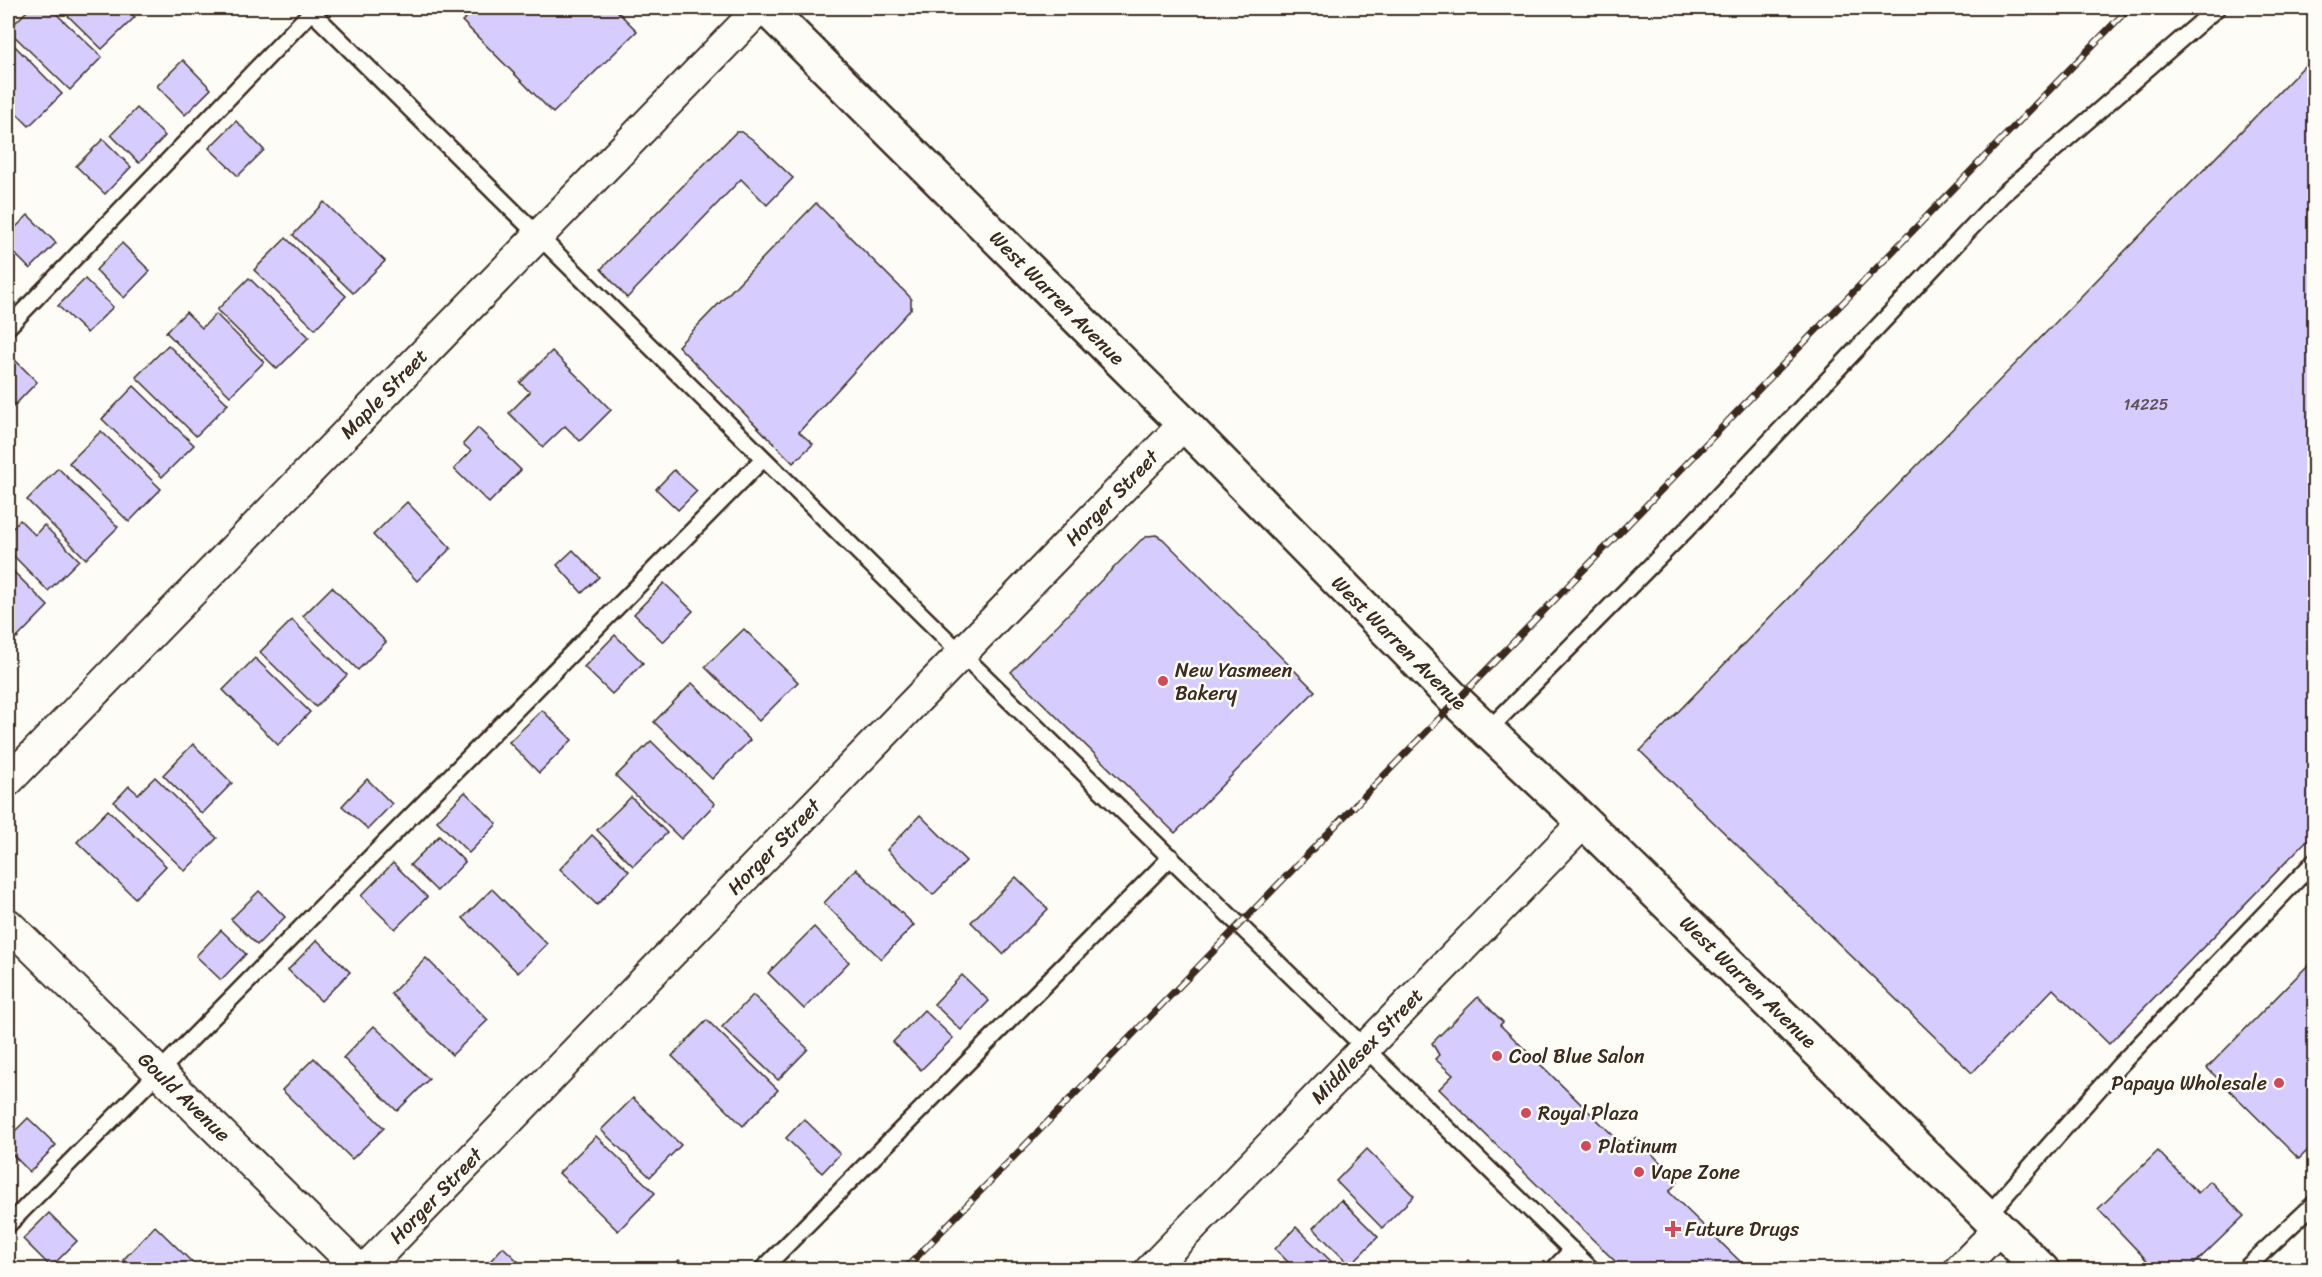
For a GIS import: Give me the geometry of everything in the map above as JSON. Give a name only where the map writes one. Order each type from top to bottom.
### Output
[{"type":"main road","name":"West Warren Avenue","points":[[766,8],[1184,424],[1487,731],[1584,822],[2042,1269]]},
{"type":"street","name":"Maple Street","points":[[8,781],[760,8]]},
{"type":"street","name":"Horger Street","points":[[364,1269],[1184,424]]},
{"type":"street","name":"Middlesex Street","points":[[1150,1269],[1584,822]]},
{"type":"street","name":"Gould Avenue","points":[[8,924],[360,1269]]},
{"type":"street","points":[[1959,1269],[1993,1222]]},
{"type":"lane","points":[[1487,731],[1686,529],[2002,195],[2217,8]]},
{"type":"lane","points":[[8,327],[310,9],[763,459],[1592,1269]]},
{"type":"lane","points":[[8,1225],[763,459]]},
{"type":"lane","points":[[762,1269],[1171,857]]},
{"type":"lane","points":[[1993,1222],[2119,1066],[2314,862]]},
{"type":"lane","points":[[2244,1269],[2314,1204]]},
{"type":"lane","points":[[1552,1269],[1572,1250]]},
{"type":"building","points":[[30,8],[50,8],[102,57],[70,90],[8,30]]},
{"type":"building","points":[[60,8],[125,8],[135,17],[102,49]]},
{"type":"building","points":[[457,8],[614,8],[637,31],[553,113],[462,21],[467,17]]},
{"type":"building","points":[[8,39],[62,94],[29,126],[8,105]]},
{"type":"building","points":[[2314,56],[2314,833],[2109,1044],[2053,989],[1972,1073],[1640,751]]},
{"type":"building","points":[[183,60],[211,89],[185,115],[157,86]]},
{"type":"building","points":[[137,108],[165,136],[139,163],[111,135]]},
{"type":"building","points":[[236,121],[264,150],[238,176],[209,148]]},
{"type":"building","points":[[736,132],[742,132],[752,139],[793,178],[767,205],[741,179],[627,298],[601,269]]},
{"type":"building","points":[[103,139],[131,167],[105,194],[76,166]]},
{"type":"building","points":[[324,202],[385,261],[353,293],[293,235]]},
{"type":"building","points":[[816,203],[911,298],[911,309],[799,432],[813,444],[793,463],[678,346]]},
{"type":"building","points":[[28,215],[56,243],[30,269],[8,247],[8,235]]},
{"type":"building","points":[[286,238],[346,296],[315,329],[254,270]]},
{"type":"building","points":[[122,243],[150,271],[124,298],[96,270]]},
{"type":"building","points":[[249,278],[309,337],[277,369],[217,310]]},
{"type":"building","points":[[85,279],[113,307],[87,333],[58,306]]},
{"type":"building","points":[[186,312],[202,328],[216,314],[264,362],[230,396],[166,332]]},
{"type":"building","points":[[168,345],[228,404],[196,436],[136,377]]},
{"type":"building","points":[[552,351],[611,410],[580,441],[565,426],[543,447],[509,413],[530,392],[520,383]]},
{"type":"building","points":[[9,354],[37,382],[11,409],[8,405]]},
{"type":"building","points":[[134,386],[194,445],[162,477],[102,419]]},
{"type":"building","points":[[478,428],[521,470],[489,503],[454,469],[471,451],[463,444]]},
{"type":"building","points":[[101,431],[161,489],[129,522],[69,463]]},
{"type":"building","points":[[58,468],[118,527],[86,559],[27,500]]},
{"type":"building","points":[[674,470],[697,491],[678,510],[656,489]]},
{"type":"building","points":[[407,502],[451,548],[417,581],[373,535]]},
{"type":"building","points":[[20,520],[35,535],[44,525],[79,560],[48,591],[8,550],[8,533]]},
{"type":"building","name":"New Yasmeen Bakery","points":[[1156,535],[1163,539],[1315,691],[1175,833],[1011,672],[1141,540]]},
{"type":"building","points":[[573,550],[599,577],[582,593],[557,565]]},
{"type":"building","points":[[8,566],[48,606],[17,638],[8,629]]},
{"type":"building","points":[[664,583],[693,611],[663,642],[634,614]]},
{"type":"building","points":[[332,587],[386,642],[358,670],[303,616]]},
{"type":"building","points":[[292,620],[347,675],[316,707],[260,652]]},
{"type":"building","points":[[744,629],[798,682],[759,721],[705,667]]},
{"type":"building","points":[[615,635],[643,663],[612,694],[584,667]]},
{"type":"building","points":[[255,658],[310,712],[278,745],[223,690]]},
{"type":"building","points":[[692,683],[750,740],[712,779],[654,722]]},
{"type":"building","points":[[542,710],[572,740],[539,773],[509,742]]},
{"type":"building","points":[[651,741],[715,804],[681,839],[616,776]]},
{"type":"building","points":[[193,744],[232,783],[202,814],[163,775]]},
{"type":"building","points":[[155,777],[217,838],[185,871],[114,802],[129,786],[138,794]]},
{"type":"building","points":[[367,779],[392,804],[368,829],[342,806]]},
{"type":"building","points":[[465,792],[497,824],[469,853],[437,821]]},
{"type":"building","points":[[631,797],[667,833],[633,866],[597,830]]},
{"type":"building","points":[[108,810],[166,866],[135,898],[77,842]]},
{"type":"building","points":[[920,815],[966,861],[933,895],[887,850]]},
{"type":"building","points":[[592,835],[629,871],[597,905],[560,869]]},
{"type":"building","points":[[439,836],[465,862],[437,891],[410,865]]},
{"type":"building","points":[[393,863],[427,897],[395,929],[361,896]]},
{"type":"building","points":[[856,869],[914,925],[881,959],[824,903]]},
{"type":"building","points":[[1016,877],[1048,909],[1003,954],[971,922]]},
{"type":"building","points":[[492,889],[547,944],[518,973],[463,918]]},
{"type":"building","points":[[259,891],[285,917],[257,945],[231,919]]},
{"type":"building","points":[[814,927],[849,962],[804,1009],[768,973]]},
{"type":"building","points":[[221,930],[246,954],[221,980],[196,956]]},
{"type":"building","points":[[317,940],[350,972],[321,1001],[288,970]]},
{"type":"building","points":[[426,958],[488,1020],[452,1055],[391,994]]},
{"type":"building","points":[[2314,959],[2314,1144],[2299,1159],[2207,1068]]},
{"type":"building","points":[[962,975],[989,1001],[961,1030],[934,1004]]},
{"type":"building","points":[[753,995],[808,1049],[778,1080],[722,1027]]},
{"type":"building","name":"Royal Plaza","points":[[1478,997],[1503,1022],[1500,1025],[1625,1147],[1636,1137],[1678,1181],[1669,1192],[1749,1270],[1624,1270],[1439,1089],[1453,1075],[1435,1059],[1439,1055],[1432,1043]]},
{"type":"building","points":[[924,1010],[953,1038],[921,1070],[893,1042]]},
{"type":"building","points":[[707,1020],[778,1090],[743,1126],[672,1056]]},
{"type":"building","points":[[374,1026],[429,1079],[397,1111],[343,1058]]},
{"type":"building","points":[[314,1058],[384,1128],[352,1159],[282,1090]]},
{"type":"building","points":[[633,1098],[681,1145],[650,1177],[601,1130]]},
{"type":"building","points":[[28,1118],[56,1145],[30,1172],[8,1150],[8,1138]]},
{"type":"building","points":[[804,1119],[840,1154],[822,1173],[786,1138]]},
{"type":"building","points":[[596,1136],[655,1193],[618,1231],[559,1173]]},
{"type":"building","points":[[1367,1149],[1414,1196],[1382,1228],[1336,1181]]},
{"type":"building","points":[[2158,1151],[2198,1193],[2210,1181],[2244,1216],[2188,1270],[2156,1270],[2098,1209]]},
{"type":"building","points":[[1341,1200],[1378,1237],[1350,1265],[1313,1228]]},
{"type":"building","points":[[49,1213],[77,1241],[51,1267],[23,1239]]},
{"type":"building","points":[[155,1226],[200,1270],[133,1270],[123,1260]]},
{"type":"building","points":[[1296,1227],[1340,1270],[1292,1270],[1294,1268],[1275,1249]]},
{"type":"building","points":[[503,1247],[527,1270],[482,1270]]},
{"type":"building","points":[[679,1260],[689,1270],[669,1270]]},
{"type":"building","points":[[1468,1260],[1478,1270],[1459,1270]]},
{"type":"railway","points":[[904,1270],[2129,8]]},
{"type":"place","name":"New Yasmeen Bakery","points":[[1163,681]]},
{"type":"place","name":"Cool Blue Salon","points":[[1497,1056]]},
{"type":"place","name":"Papaya Wholesale","points":[[2279,1083]]},
{"type":"place","name":"Royal Plaza","points":[[1526,1113]]},
{"type":"place","name":"Platinum","points":[[1586,1146]]},
{"type":"place","name":"Vape Zone","points":[[1639,1172]]},
{"type":"place","name":"Future Drugs","points":[[1673,1229]]}]
